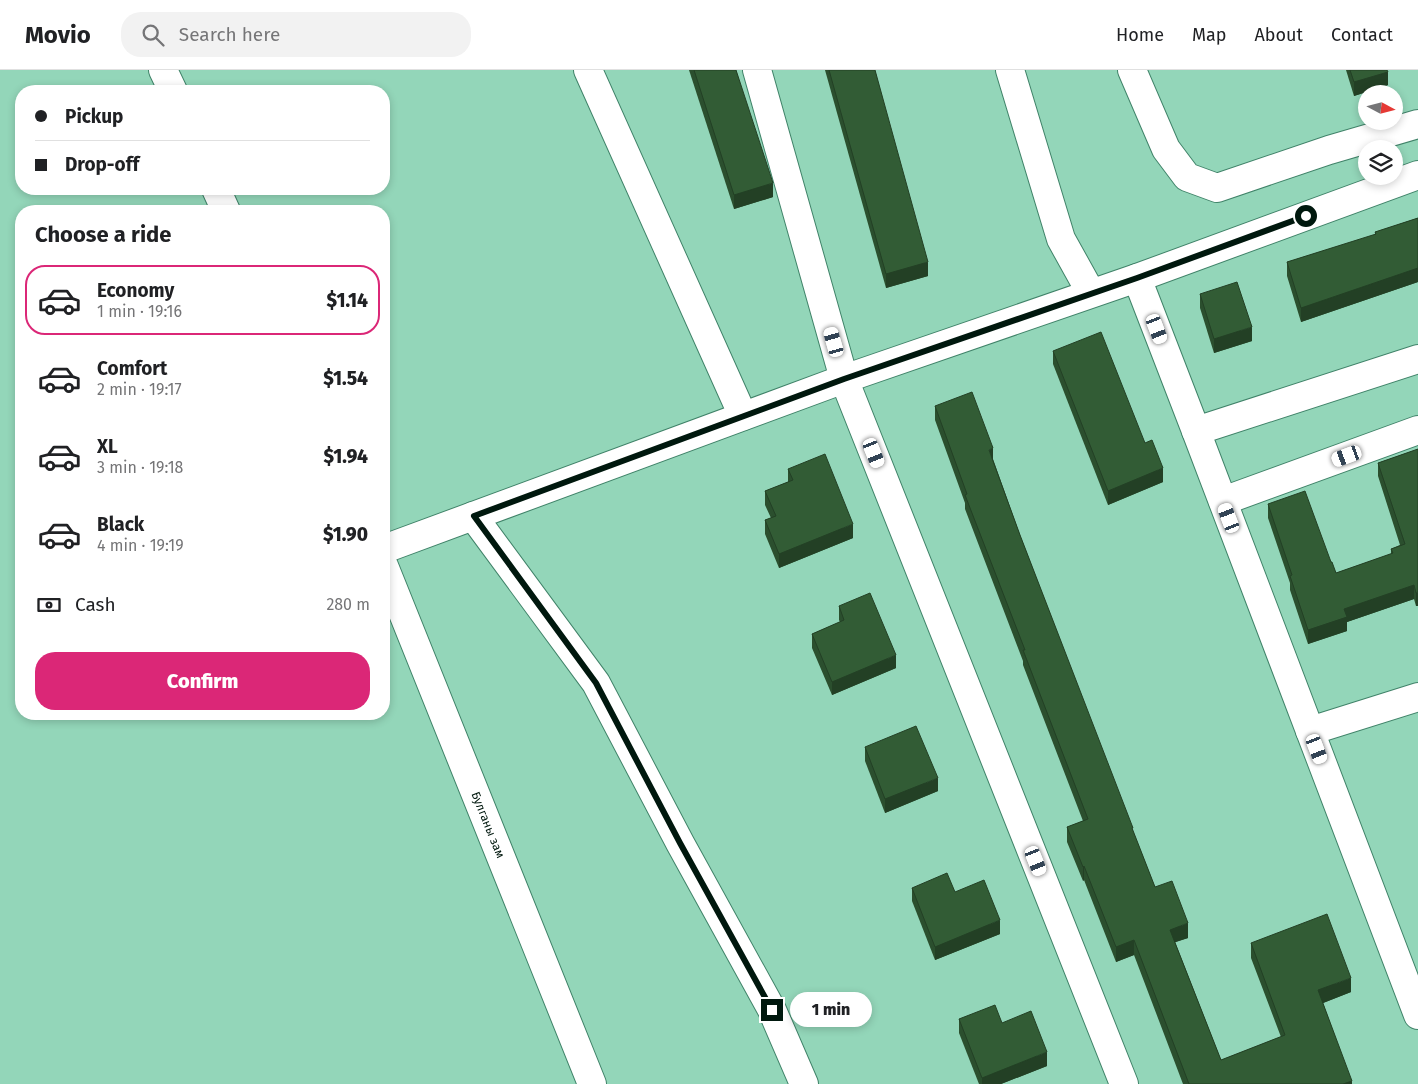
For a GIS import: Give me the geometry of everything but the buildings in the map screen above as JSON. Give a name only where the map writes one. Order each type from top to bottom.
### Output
[{"type":"main road","points":[[163,70],[170,85]]},
{"type":"main road","points":[[588,70],[743,416]]},
{"type":"main road","points":[[758,70],[844,379],[1124,1084]]},
{"type":"main road","points":[[1010,70],[1061,239],[1091,293]]},
{"type":"main road","points":[[1132,70],[1166,149],[1187,177],[1217,188],[1329,150],[1418,124]]},
{"type":"main road","points":[[390,547],[844,379],[1137,278],[1418,175]]},
{"type":"main road","points":[[1137,278],[1418,1015]]},
{"type":"main road","points":[[1196,431],[1418,359]]},
{"type":"main road","points":[[1222,501],[1418,430]]},
{"type":"main road","points":[[474,516],[596,683],[676,835],[772,1010],[804,1084]]},
{"type":"main road","name":"Булганы зам","points":[[390,581],[592,1084]]},
{"type":"main road","points":[[1310,731],[1418,697]]},
{"type":"route","points":[[772,1010],[680,843],[596,683],[474,516],[844,379],[1137,278],[1306,216]]}]
